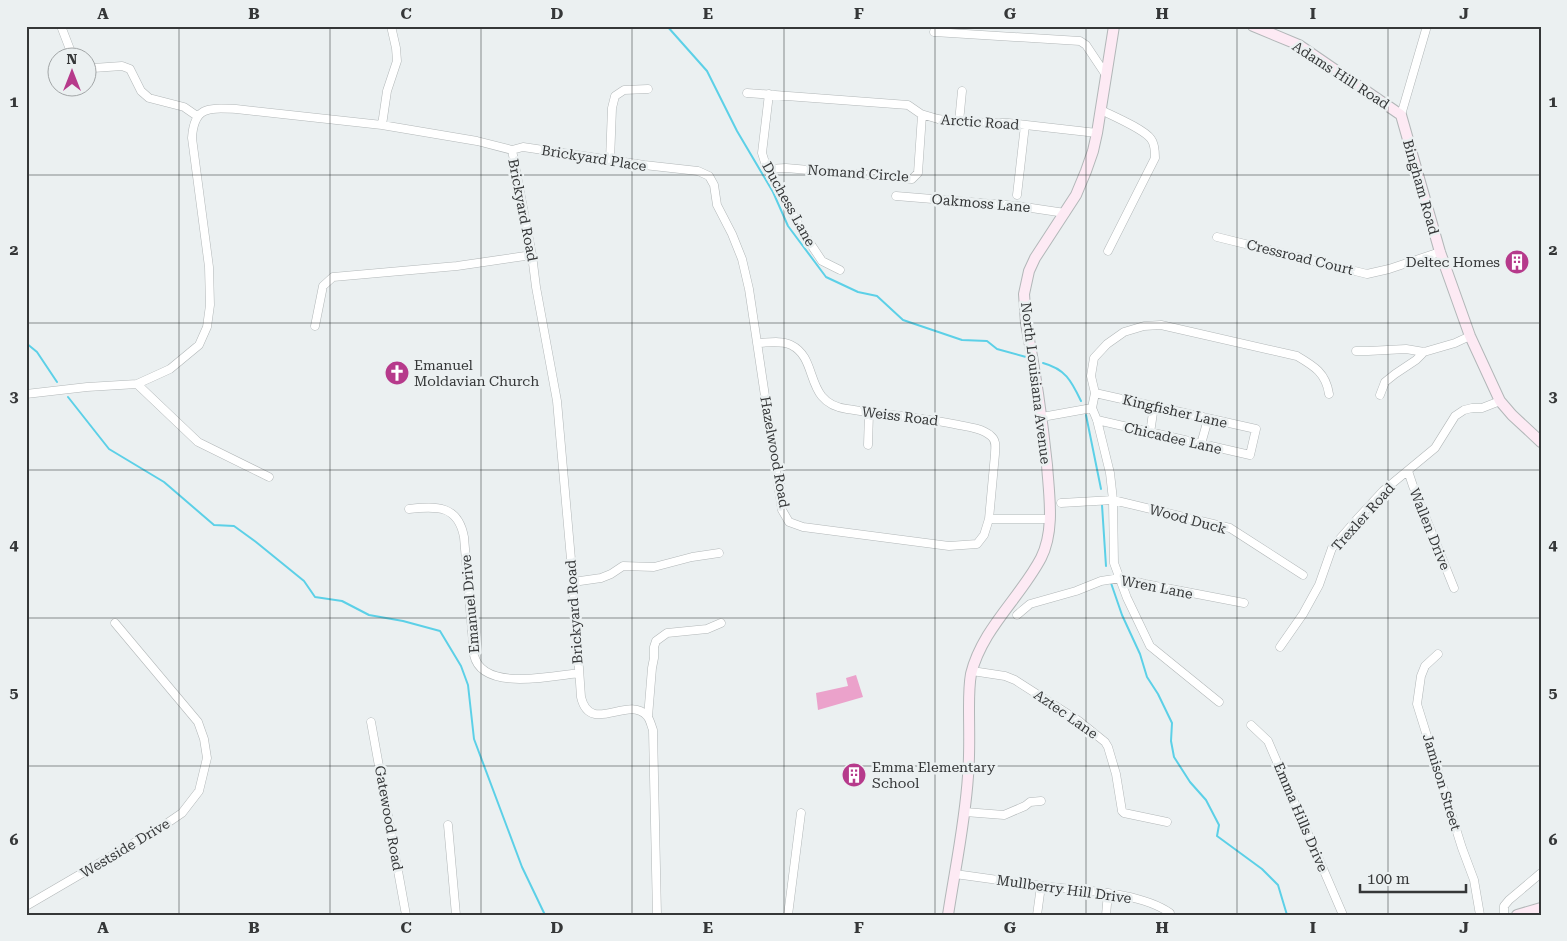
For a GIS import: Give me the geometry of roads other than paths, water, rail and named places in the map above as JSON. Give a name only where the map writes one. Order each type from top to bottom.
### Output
[{"type":"street","points":[[61,26],[70,48]]},
{"type":"street","points":[[382,125],[388,91],[397,60],[391,26]]},
{"type":"street","name":"North Louisiana Avenue","points":[[948,915],[965,812],[968,775],[969,697],[972,672],[982,644],[992,627],[1032,573],[1042,555],[1050,519],[1042,417],[1026,323],[1024,294],[1029,271],[1035,258],[1076,196],[1086,171],[1097,133],[1114,26]]},
{"type":"street","name":"Adams Hill Road","points":[[1253,26],[1299,45],[1401,115]]},
{"type":"street","points":[[1401,115],[1427,26]]},
{"type":"street","points":[[934,32],[1080,41],[1086,44],[1106,75]]},
{"type":"street","points":[[26,394],[137,384],[170,369],[199,346],[207,327],[210,305],[210,267],[192,138],[192,126],[197,116],[184,107],[149,98],[141,91],[130,69],[122,66],[98,68]]},
{"type":"street","points":[[610,160],[612,108],[615,96],[624,90],[648,89]]},
{"type":"street","points":[[959,122],[962,90]]},
{"type":"street","name":"Arctic Road","points":[[747,93],[908,105],[922,115],[938,119],[959,122],[1025,125],[1097,133]]},
{"type":"street","name":"Duchess Lane","points":[[769,94],[762,153],[767,169],[804,234],[822,261],[840,270]]},
{"type":"street","name":"Brickyard Road","points":[[197,116],[207,110],[217,108],[236,109],[382,125],[477,141],[512,150],[557,401],[582,704],[593,714],[601,715],[633,709],[642,711],[648,717]]},
{"type":"street","points":[[1101,110],[1144,133],[1152,139],[1154,149],[1154,158],[1108,251]]},
{"type":"street","name":"Nomand Circle","points":[[767,169],[786,168],[912,179],[918,173],[922,115]]},
{"type":"street","name":"Bingham Road","points":[[1401,115],[1440,252],[1470,336],[1500,401],[1541,442]]},
{"type":"street","points":[[1017,195],[1025,125]]},
{"type":"street","name":"Brickyard Place","points":[[512,150],[523,147],[676,170]]},
{"type":"street","name":"Hazelwood Road","points":[[676,170],[698,171],[709,176],[714,185],[717,205],[742,259],[782,510],[789,522],[803,527],[949,546],[977,544],[984,535],[989,519]]},
{"type":"street","name":"Oakmoss Lane","points":[[896,196],[1018,206],[1066,213]]},
{"type":"street","name":"Cressroad Court","points":[[1217,237],[1367,274],[1389,269],[1440,252]]},
{"type":"street","points":[[315,326],[323,286],[333,277],[458,266],[532,255]]},
{"type":"street","points":[[1219,702],[1150,646],[1127,598],[1114,563],[1113,500],[1110,472],[1097,420],[1092,408],[1095,393],[1091,376],[1094,358],[1107,344],[1124,332],[1144,326],[1161,324],[1297,356],[1316,368],[1328,384],[1329,394]]},
{"type":"street","points":[[1356,350],[1406,349],[1424,352],[1455,343],[1470,336]]},
{"type":"street","name":"Weiss Road","points":[[757,344],[779,342],[791,345],[803,356],[820,396],[836,408],[943,422],[979,429],[992,437],[996,443],[989,519]]},
{"type":"street","points":[[1380,395],[1385,382],[1424,352]]},
{"type":"street","points":[[137,384],[198,442],[270,477]]},
{"type":"street","name":"Kingfisher Lane","points":[[1095,393],[1256,429],[1250,455]]},
{"type":"street","name":"Trexler Road","points":[[1280,647],[1303,614],[1319,585],[1332,548],[1383,491],[1435,448],[1455,416],[1464,410],[1482,408],[1500,401]]},
{"type":"street","points":[[1150,433],[1154,406]]},
{"type":"street","points":[[1042,417],[1092,408]]},
{"type":"street","points":[[868,445],[869,413]]},
{"type":"street","points":[[1201,444],[1208,419]]},
{"type":"street","name":"Chicadee Lane","points":[[1097,420],[1250,455]]},
{"type":"street","name":"Wallen Drive","points":[[1408,470],[1412,486],[1454,588]]},
{"type":"street","name":"Wood Duck","points":[[1061,504],[1113,500],[1230,528],[1303,575]]},
{"type":"street","name":"Emanuel Drive","points":[[410,508],[430,507],[443,510],[454,514],[461,525],[464,537],[474,654],[478,666],[490,673],[511,680],[579,674]]},
{"type":"street","points":[[989,519],[1050,519]]},
{"type":"street","points":[[573,582],[601,578],[623,566],[654,567],[692,557],[719,553]]},
{"type":"street","name":"Wren Lane","points":[[1018,615],[1030,604],[1076,591],[1101,581],[1120,578],[1244,603]]},
{"type":"street","name":"Westside Drive","points":[[26,906],[163,826],[182,813],[199,791],[207,758],[204,739],[198,722],[115,623]]},
{"type":"street","points":[[657,915],[653,730],[648,717],[654,647],[656,641],[667,633],[707,629],[721,623]]},
{"type":"street","name":"Jamison Street","points":[[1438,654],[1425,666],[1421,676],[1417,704],[1462,848],[1474,880],[1480,915]]},
{"type":"street","name":"Aztec Lane","points":[[972,672],[1005,676],[1016,680],[1096,733],[1108,747],[1124,814],[1167,822]]},
{"type":"street","name":"Gatewood Road","points":[[372,722],[406,915]]},
{"type":"street","name":"Emma Hills Drive","points":[[1251,725],[1268,741],[1343,915]]},
{"type":"street","points":[[965,812],[1004,815],[1030,802],[1041,801]]},
{"type":"street","points":[[788,915],[800,813]]},
{"type":"street","points":[[448,825],[456,915]]},
{"type":"street","points":[[1504,915],[1504,906],[1509,900],[1541,873]]},
{"type":"street","name":"Mullberry Hill Drive","points":[[954,874],[1108,894],[1160,906],[1170,912],[1170,915]]},
{"type":"street","points":[[1037,915],[1041,886]]},
{"type":"street","points":[[1106,915],[1108,894]]},
{"type":"street","points":[[1517,915],[1541,908]]},
{"type":"waterway","points":[[667,26],[707,71],[737,131],[773,192],[788,226],[826,277],[858,292],[877,296],[903,320],[962,340],[987,341],[997,349],[1026,357]]},
{"type":"waterway","points":[[26,343],[37,352],[57,382]]},
{"type":"waterway","points":[[1043,363],[1051,365],[1062,372],[1074,387],[1081,401]]},
{"type":"waterway","points":[[68,397],[109,449],[164,482],[214,525],[234,526],[304,581],[315,597],[342,601],[369,615],[403,621],[440,631],[461,666],[468,685],[474,739],[522,867],[545,915]]},
{"type":"waterway","points":[[1086,415],[1101,489]]},
{"type":"waterway","points":[[1102,505],[1106,566]]},
{"type":"waterway","points":[[1111,583],[1122,615],[1140,654],[1147,677],[1158,694],[1172,723],[1171,741],[1174,757],[1190,782],[1206,800],[1219,825],[1217,836],[1262,869],[1278,885],[1287,915]]},
{"type":"place","name":"Deltec Homes","points":[[1517,262]]},
{"type":"place","name":"Emanuel Moldavian Church","points":[[397,373]]},
{"type":"place","name":"Emma Elementary School","points":[[854,775]]}]
